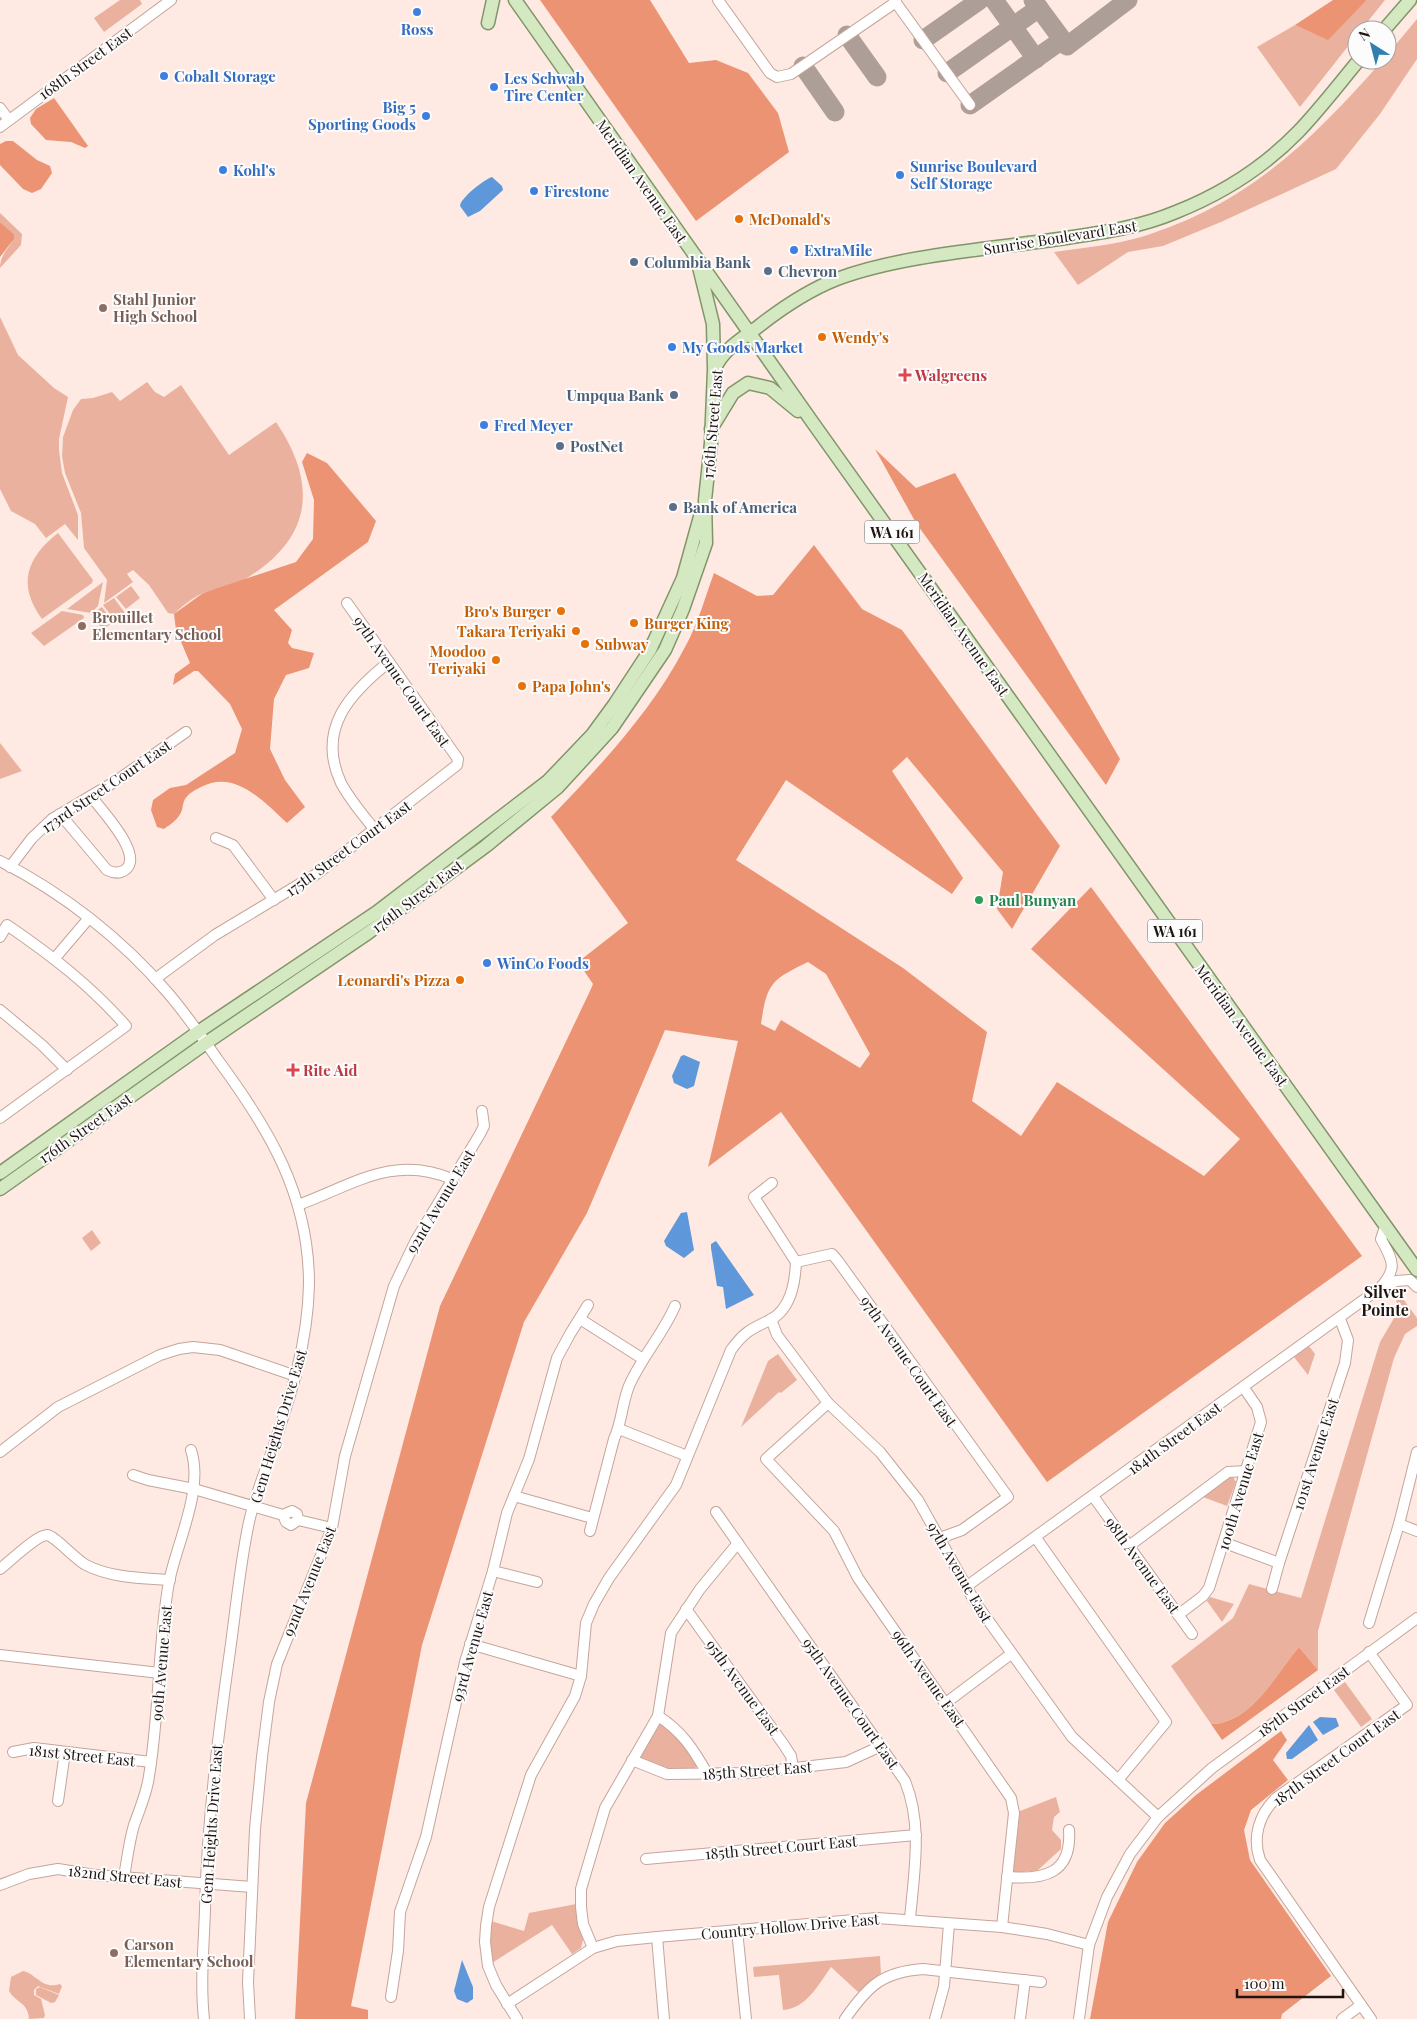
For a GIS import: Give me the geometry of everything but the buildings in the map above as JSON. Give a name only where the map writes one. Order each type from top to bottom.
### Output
[{"type":"main road","points":[[488,23],[493,0]]},
{"type":"main road","name":"Meridian Avenue East","points":[[515,0],[813,423],[1416,1268]]},
{"type":"main road","points":[[1393,20],[1410,0]]},
{"type":"main road","name":"Sunrise Boulevard East","points":[[750,333],[774,314],[814,290],[837,279],[863,271],[923,259],[1127,228],[1190,206],[1238,180],[1283,146],[1317,111],[1351,70]]},
{"type":"main road","points":[[697,259],[712,324],[714,370]]},
{"type":"main road","name":"176th Street East","points":[[0,1189],[206,1043],[368,933],[486,846],[558,788],[612,728],[637,694],[665,650],[683,609],[706,543],[705,500],[714,370],[724,353],[750,333]]},
{"type":"main road","points":[[711,429],[733,392],[748,383],[770,388],[813,423]]},
{"type":"main road","name":"176th Street East","points":[[0,1173],[198,1032],[377,912],[548,781],[592,735],[635,675],[668,614],[683,578],[705,500]]},
{"type":"main road","points":[[683,609],[685,591],[696,549],[694,544]]},
{"type":"street","name":"168th Street East","points":[[0,127],[171,0]]},
{"type":"street","points":[[718,0],[770,73],[781,77],[791,74],[895,1],[970,105]]},
{"type":"street","points":[[0,108],[8,120]]},
{"type":"street","name":"97th Avenue Court East","points":[[347,603],[458,759]]},
{"type":"street","points":[[375,830],[341,781],[334,759],[336,728],[349,699],[364,682],[389,662]]},
{"type":"street","name":"173rd Street Court East","points":[[10,866],[40,828],[186,732]]},
{"type":"street","name":"175th Street Court East","points":[[155,979],[209,939],[318,873],[452,770],[457,764],[458,759]]},
{"type":"street","points":[[60,814],[106,870],[113,873],[124,871],[130,862],[131,854],[123,838],[91,796]]},
{"type":"street","points":[[216,838],[233,845],[274,900]]},
{"type":"street","name":"Gem Heights Drive East","points":[[0,861],[89,918],[155,979],[198,1032],[264,1126],[278,1151],[298,1205],[306,1243],[309,1280],[306,1329],[296,1376],[253,1506],[237,1597],[216,1751],[206,1883],[203,1967],[204,2019]]},
{"type":"street","points":[[54,958],[89,918]]},
{"type":"street","points":[[0,937],[6,925],[54,958],[96,993],[126,1026],[67,1070],[2,1113]]},
{"type":"street","points":[[0,1010],[42,1045],[67,1070]]},
{"type":"street","name":"92nd Avenue East","points":[[250,2019],[248,1982],[252,1887],[262,1757],[273,1683],[282,1648],[321,1560],[332,1528],[345,1456],[394,1286],[408,1254],[484,1126],[482,1112]]},
{"type":"street","points":[[298,1205],[379,1173],[400,1168],[425,1169],[452,1179]]},
{"type":"street","points":[[517,2019],[507,2004],[488,1966],[485,1942],[489,1907],[531,1776],[575,1696],[581,1676],[586,1623],[594,1604],[609,1578],[676,1485],[732,1350],[746,1332],[758,1324],[771,1319],[785,1306],[793,1290],[796,1262],[754,1197],[772,1183]]},
{"type":"street","name":"184th Street East","points":[[967,1586],[1340,1319],[1380,1288],[1391,1276],[1393,1264],[1381,1239],[1385,1227]]},
{"type":"street","name":"97th Avenue Court East","points":[[796,1262],[832,1254],[1008,1497],[962,1530],[940,1538]]},
{"type":"street","name":"184th Street East","points":[[1380,1288],[1396,1281],[1410,1280],[1417,1287]]},
{"type":"street","name":"93rd Avenue East","points":[[391,1997],[398,1951],[400,1912],[426,1838],[470,1644],[493,1571],[507,1513],[529,1460],[557,1358],[588,1305]]},
{"type":"street","points":[[590,1531],[614,1438],[619,1429],[628,1387],[643,1359],[668,1322],[675,1306]]},
{"type":"street","points":[[580,1319],[643,1359]]},
{"type":"street","name":"97th Avenue East","points":[[771,1319],[777,1335],[828,1403],[880,1452],[918,1500],[975,1602],[1072,1737],[1158,1816]]},
{"type":"street","name":"101st Avenue East","points":[[1272,1589],[1345,1363],[1348,1340],[1340,1319]]},
{"type":"street","points":[[0,1452],[58,1407],[160,1355],[179,1349],[193,1347],[220,1350],[296,1376]]},
{"type":"street","name":"100th Avenue East","points":[[1178,1615],[1204,1596],[1217,1569],[1247,1471],[1261,1422],[1257,1407],[1244,1388]]},
{"type":"street","name":"96th Avenue East","points":[[828,1403],[766,1458],[834,1530],[858,1578],[947,1702],[1011,1798],[1014,1812],[1002,1928]]},
{"type":"street","points":[[619,1429],[687,1456]]},
{"type":"street","name":"90th Avenue East","points":[[124,1878],[134,1826],[144,1798],[151,1762],[164,1617],[170,1580],[194,1489],[196,1468],[191,1450]]},
{"type":"street","points":[[1369,1623],[1400,1524],[1417,1452]]},
{"type":"street","points":[[1129,1546],[1228,1472],[1247,1471]]},
{"type":"street","points":[[133,1475],[148,1480],[194,1489],[283,1515],[286,1522],[291,1525],[298,1520],[332,1528]]},
{"type":"street","points":[[514,1496],[592,1518]]},
{"type":"street","name":"98th Avenue East","points":[[1093,1496],[1192,1634]]},
{"type":"street","name":"95th Avenue Court East","points":[[716,1512],[896,1765],[911,1796],[916,1813],[916,1835],[910,1919]]},
{"type":"street","points":[[1400,1524],[1417,1531]]},
{"type":"street","points":[[0,1569],[38,1539],[47,1535],[53,1537],[74,1558],[100,1571],[170,1580]]},
{"type":"street","points":[[1036,1538],[1166,1722],[1118,1780]]},
{"type":"street","points":[[593,1948],[583,1924],[580,1907],[581,1889],[606,1808],[658,1716],[671,1633],[723,1558],[738,1543]]},
{"type":"street","points":[[1225,1543],[1279,1563]]},
{"type":"street","points":[[493,1571],[537,1582]]},
{"type":"street","name":"95th Avenue East","points":[[686,1609],[784,1745],[791,1756],[793,1768]]},
{"type":"street","name":"187th Street East","points":[[1158,1816],[1191,1785],[1417,1618]]},
{"type":"street","points":[[470,1644],[581,1676]]},
{"type":"street","name":"187th Street Court East","points":[[1361,2005],[1260,1860],[1256,1851],[1256,1838],[1262,1817],[1276,1798],[1407,1705],[1369,1652]]},
{"type":"street","points":[[947,1702],[1011,1654]]},
{"type":"street","points":[[0,1655],[160,1673]]},
{"type":"street","points":[[658,1716],[674,1726],[685,1737],[708,1775]]},
{"type":"street","name":"185th Street East","points":[[632,1760],[668,1774],[708,1775],[846,1762],[881,1746]]},
{"type":"street","name":"181st Street East","points":[[13,1752],[34,1748],[151,1762]]},
{"type":"street","points":[[58,1801],[65,1752]]},
{"type":"street","points":[[1079,2019],[1089,1945],[1118,1874],[1158,1816]]},
{"type":"street","points":[[1007,1877],[1036,1879],[1054,1870],[1061,1864],[1069,1850],[1069,1830]]},
{"type":"street","name":"185th Street Court East","points":[[646,1859],[916,1835]]},
{"type":"street","name":"182nd Street East","points":[[0,1885],[29,1874],[58,1869],[124,1878],[252,1887]]},
{"type":"street","name":"Country Hollow Drive East","points":[[507,2004],[593,1948],[617,1941],[657,1936],[877,1918],[910,1919],[1002,1928],[1047,1934],[1089,1945]]},
{"type":"street","points":[[935,2019],[946,1971],[950,1924]]},
{"type":"street","points":[[738,1930],[746,2019]]},
{"type":"street","points":[[657,1936],[664,2019]]},
{"type":"street","points":[[845,2019],[860,1996],[882,1980],[908,1970],[946,1971],[1041,1982]]},
{"type":"street","points":[[1020,2019],[1025,1980]]},
{"type":"street","points":[[1342,2019],[1361,2005],[1371,2019]]},
{"type":"shaded area","points":[[120,0],[140,0],[142,4],[104,32],[94,18]]},
{"type":"shaded area","points":[[540,0],[650,0],[689,63],[716,60],[748,73],[778,113],[789,152],[696,221]]},
{"type":"shaded area","points":[[1333,0],[1367,0],[1328,40],[1295,25]]},
{"type":"shaded area","points":[[1367,0],[1385,0],[1369,20],[1347,20]]},
{"type":"shaded area","points":[[1417,19],[1417,59],[1380,114],[1336,169],[1221,222],[1163,246],[1128,252],[1078,285],[1054,252],[1141,237],[1214,207],[1275,167],[1329,118],[1374,70],[1397,70],[1397,43]]},
{"type":"shaded area","points":[[1347,20],[1347,48],[1300,107],[1257,47],[1295,25],[1328,39]]},
{"type":"shaded area","points":[[54,98],[88,146],[85,148],[71,142],[46,140],[31,124],[30,118],[36,109]]},
{"type":"shaded area","points":[[6,141],[13,141],[37,160],[50,166],[52,173],[41,189],[32,193],[23,189],[0,165],[0,144]]},
{"type":"shaded area","points":[[0,213],[22,234],[21,245],[0,268],[2,257],[12,242],[14,234],[0,222]]},
{"type":"shaded area","points":[[0,222],[14,234],[14,239],[0,257]]},
{"type":"shaded area","points":[[0,317],[18,355],[54,388],[68,397],[59,439],[59,450],[62,473],[78,515],[78,540],[65,524],[46,538],[35,524],[11,511],[0,489]]},
{"type":"shaded area","points":[[147,382],[155,392],[164,397],[181,385],[229,455],[276,422],[290,446],[299,469],[303,490],[301,511],[295,530],[283,548],[265,565],[242,581],[224,588],[205,592],[181,607],[174,614],[168,613],[149,585],[133,570],[127,574],[133,582],[104,603],[107,580],[84,548],[81,513],[65,473],[62,456],[63,437],[73,410],[81,399],[93,398],[112,392],[120,401]]},
{"type":"shaded area","points":[[875,449],[916,488],[955,473],[1120,759],[1106,785],[916,523]]},
{"type":"shaded area","points":[[307,453],[327,463],[376,521],[368,542],[274,610],[292,630],[288,643],[292,648],[314,653],[309,668],[286,675],[274,699],[270,749],[285,780],[305,807],[287,823],[248,790],[225,782],[213,782],[188,795],[184,800],[181,813],[177,819],[164,829],[157,827],[151,810],[153,800],[170,788],[186,785],[235,753],[242,729],[230,704],[198,671],[194,671],[173,685],[175,674],[190,663],[176,630],[174,614],[203,593],[296,562],[313,539],[314,500],[302,462]]},
{"type":"shaded area","points":[[58,533],[93,580],[92,583],[42,619],[29,595],[29,573],[32,562],[38,552]]},
{"type":"shaded area","points":[[814,545],[862,609],[902,630],[1060,846],[1012,929],[997,909],[1003,872],[907,757],[892,771],[963,878],[952,894],[786,780],[736,860],[903,968],[987,1032],[972,1101],[1021,1136],[1057,1082],[1204,1176],[1240,1139],[1031,949],[1091,887],[1362,1256],[1047,1482],[781,1112],[708,1167],[738,1041],[665,1030],[587,1213],[524,1322],[422,1645],[351,2006],[368,2010],[368,2019],[295,2019],[306,1803],[440,1306],[593,984],[578,962],[628,923],[551,817],[624,737],[672,671],[698,620],[714,573],[757,596],[773,595]],"holes":[[[808,962],[826,974],[870,1054],[860,1068],[781,1020],[775,1031],[761,1024],[769,991],[778,979]]]},
{"type":"shaded area","points":[[103,582],[98,606],[91,613],[67,609]]},
{"type":"shaded area","points":[[131,586],[140,598],[126,609],[116,597]]},
{"type":"shaded area","points":[[114,598],[125,613],[115,621],[103,605]]},
{"type":"shaded area","points":[[102,607],[113,622],[103,630],[91,614]]},
{"type":"shaded area","points":[[62,611],[83,615],[84,618],[44,646],[31,633]]},
{"type":"shaded area","points":[[0,743],[22,771],[0,779]]},
{"type":"shaded area","points":[[92,1230],[101,1243],[91,1251],[82,1238]]},
{"type":"shaded area","points":[[1401,1296],[1417,1318],[1417,1326],[1405,1334],[1394,1358],[1318,1631],[1318,1670],[1299,1647],[1272,1683],[1250,1707],[1238,1716],[1225,1722],[1211,1724],[1171,1666],[1233,1618],[1249,1584],[1301,1598],[1380,1342],[1400,1308],[1396,1301]]},
{"type":"shaded area","points":[[1309,1346],[1315,1354],[1308,1375],[1294,1357]]},
{"type":"shaded area","points":[[778,1354],[797,1380],[781,1393],[779,1392],[741,1427],[768,1361]]},
{"type":"shaded area","points":[[1230,1477],[1233,1477],[1236,1482],[1227,1506],[1203,1497]]},
{"type":"shaded area","points":[[1210,1597],[1234,1604],[1222,1622],[1207,1601]]},
{"type":"shaded area","points":[[1299,1647],[1318,1670],[1222,1740],[1211,1724],[1225,1722],[1238,1716],[1250,1707],[1272,1683]]},
{"type":"shaded area","points":[[1345,1682],[1372,1719],[1361,1727],[1334,1690]]},
{"type":"shaded area","points":[[660,1724],[672,1730],[686,1747],[697,1764],[694,1771],[668,1770],[641,1758],[640,1754],[656,1726]]},
{"type":"shaded area","points":[[1281,1731],[1287,1740],[1273,1760],[1288,1780],[1251,1810],[1244,1830],[1250,1860],[1331,1976],[1282,2014],[1281,2019],[1090,2019],[1108,1922],[1137,1862],[1165,1823],[1196,1795]]},
{"type":"shaded area","points":[[1056,1797],[1060,1812],[1054,1817],[1052,1830],[1061,1840],[1061,1849],[1037,1871],[1026,1871],[1019,1874],[1013,1871],[1020,1811]]},
{"type":"shaded area","points":[[576,1904],[583,1940],[581,1948],[572,1954],[552,1925],[492,1963],[489,1939],[491,1921],[524,1931],[529,1913]]},
{"type":"shaded area","points":[[880,1956],[881,1975],[858,1992],[831,1967],[811,1995],[791,2009],[783,2010],[779,1975],[754,1977],[753,1967]]},
{"type":"shaded area","points":[[23,1971],[49,1985],[60,1984],[62,1986],[59,1994],[38,1986],[34,1990],[34,1995],[41,1999],[44,2018],[29,2019],[24,2006],[9,1991],[11,1977]]},
{"type":"shaded area","points":[[40,1987],[59,1995],[55,2002],[51,2003],[36,1995],[36,1989]]},
{"type":"water","points":[[492,177],[502,186],[503,190],[480,211],[468,217],[460,206],[464,198],[473,189]]},
{"type":"water","points":[[684,1055],[700,1062],[694,1086],[687,1089],[674,1083],[672,1076],[681,1056]]},
{"type":"water","points":[[687,1212],[694,1250],[684,1258],[666,1246],[664,1241],[681,1213]]},
{"type":"water","points":[[716,1241],[754,1295],[726,1309],[723,1287],[717,1286],[711,1248],[711,1244]]},
{"type":"water","points":[[1320,1717],[1336,1718],[1339,1726],[1323,1735],[1313,1722]]},
{"type":"water","points":[[1309,1725],[1318,1740],[1292,1759],[1287,1759],[1286,1753]]},
{"type":"water","points":[[462,1960],[473,1987],[473,1999],[467,2003],[457,1999],[454,1991]]},
{"type":"taxiway","points":[[923,40],[980,0]]},
{"type":"taxiway","points":[[994,0],[1036,59]]},
{"type":"taxiway","points":[[1033,0],[1067,46],[1128,0]]},
{"type":"taxiway","points":[[947,73],[1039,8]]},
{"type":"taxiway","points":[[847,35],[877,77]]},
{"type":"taxiway","points":[[970,105],[1062,40]]},
{"type":"taxiway","points":[[803,66],[835,112]]},
{"type":"place","name":"Ross","points":[[417,12]]},
{"type":"place","name":"Cobalt Storage","points":[[164,76]]},
{"type":"place","name":"Les Schwab Tire Center","points":[[494,87]]},
{"type":"place","name":"Big 5 Sporting Goods","points":[[426,116]]},
{"type":"place","name":"Kohl's","points":[[223,170]]},
{"type":"place","name":"Sunrise Boulevard Self Storage","points":[[900,175]]},
{"type":"place","name":"Firestone","points":[[534,191]]},
{"type":"place","name":"McDonald's","points":[[739,219]]},
{"type":"place","name":"ExtraMile","points":[[794,250]]},
{"type":"place","name":"Columbia Bank","points":[[634,262]]},
{"type":"place","name":"Chevron","points":[[768,271]]},
{"type":"place","name":"Stahl Junior High School","points":[[103,308]]},
{"type":"place","name":"Wendy's","points":[[822,337]]},
{"type":"place","name":"My Goods Market","points":[[672,347]]},
{"type":"place","name":"Walgreens","points":[[905,375]]},
{"type":"place","name":"Umpqua Bank","points":[[674,395]]},
{"type":"place","name":"Fred Meyer","points":[[484,425]]},
{"type":"place","name":"PostNet","points":[[560,446]]},
{"type":"place","name":"Bank of America","points":[[673,507]]},
{"type":"place","name":"Bro's Burger","points":[[561,611]]},
{"type":"place","name":"Burger King","points":[[634,623]]},
{"type":"place","name":"Brouillet Elementary School","points":[[82,626]]},
{"type":"place","name":"Takara Teriyaki","points":[[576,631]]},
{"type":"place","name":"Subway","points":[[585,644]]},
{"type":"place","name":"Moodoo Teriyaki","points":[[496,660]]},
{"type":"place","name":"Papa John's","points":[[522,686]]},
{"type":"place","name":"Paul Bunyan","points":[[979,900]]},
{"type":"place","name":"WinCo Foods","points":[[487,963]]},
{"type":"place","name":"Leonardi's Pizza","points":[[460,980]]},
{"type":"place","name":"Rite Aid","points":[[293,1070]]},
{"type":"place","name":"Carson Elementary School","points":[[114,1953]]},
{"type":"district","name":"Silver Pointe","points":[[1385,1300]]}]
